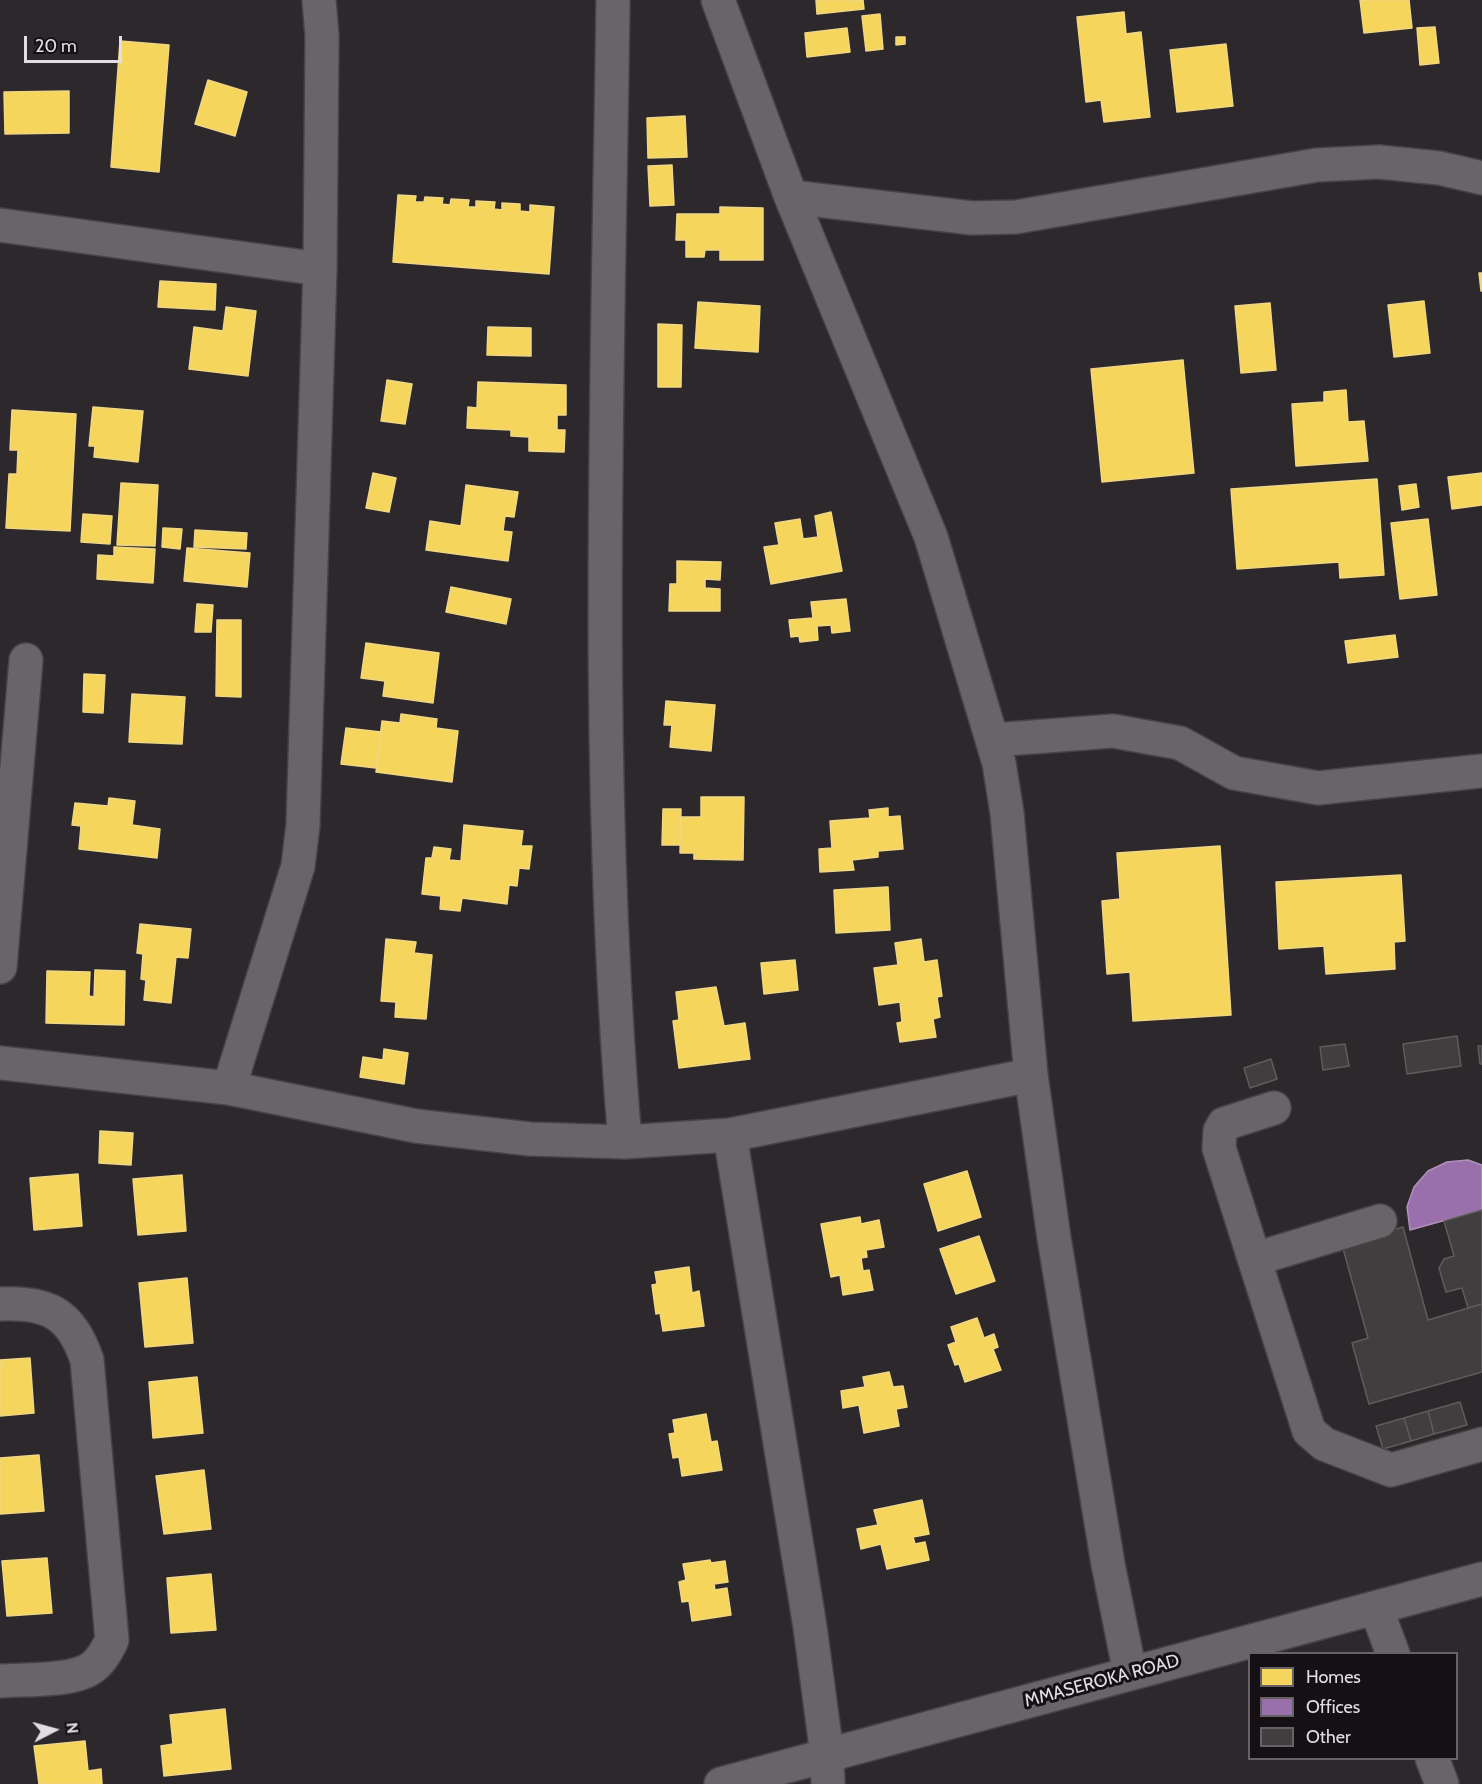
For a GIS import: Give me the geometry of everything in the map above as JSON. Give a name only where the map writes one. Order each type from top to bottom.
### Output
[{"type":"street","points":[[229,1088],[298,866],[303,825],[320,269],[322,36],[318,0]]},
{"type":"street","points":[[613,0],[605,638],[614,1006],[625,1142]]},
{"type":"street","points":[[718,0],[791,197],[931,537],[993,740],[1007,813],[1031,1075],[1054,1238],[1108,1564],[1130,1673]]},
{"type":"street","points":[[791,197],[972,218],[1005,218],[1317,165],[1379,162],[1439,168],[1482,178]]},
{"type":"street","points":[[0,225],[320,269]]},
{"type":"street","points":[[0,967],[26,660]]},
{"type":"street","points":[[993,740],[1113,731],[1180,743],[1234,773],[1318,788],[1482,771]]},
{"type":"street","points":[[0,1063],[229,1088],[416,1126],[530,1139],[625,1142],[730,1135],[1031,1075]]},
{"type":"street","points":[[1274,1108],[1224,1124],[1219,1139],[1221,1156],[1309,1431],[1324,1444],[1391,1470],[1482,1444]]},
{"type":"street","points":[[730,1135],[810,1628],[827,1769]]},
{"type":"street","points":[[1255,1259],[1380,1221]]},
{"type":"street","points":[[0,1304],[28,1303],[49,1309],[66,1320],[79,1337],[87,1360],[112,1640],[104,1656],[93,1668],[79,1674],[0,1681]]},
{"type":"street","name":"MMASEROKA ROAD","points":[[721,1784],[827,1769],[1130,1673],[1482,1579]]},
{"type":"street","points":[[1376,1608],[1393,1652]]},
{"type":"building: Homes","points":[[816,0],[863,0],[864,9],[817,14]]},
{"type":"building: Homes","points":[[1360,0],[1409,0],[1412,28],[1364,33]]},
{"type":"building: Homes","points":[[1124,12],[1126,34],[1141,32],[1150,117],[1104,122],[1101,100],[1086,102],[1077,17]]},
{"type":"building: Homes","points":[[880,14],[883,49],[866,51],[862,16]]},
{"type":"building: Homes","points":[[1435,27],[1439,63],[1420,65],[1417,28]]},
{"type":"building: Homes","points":[[847,28],[850,52],[807,57],[805,33]]},
{"type":"building: Homes","points":[[896,37],[905,37],[905,44],[896,45]]},
{"type":"building: Homes","points":[[120,41],[169,45],[159,172],[111,167]]},
{"type":"building: Homes","points":[[1226,44],[1233,106],[1177,112],[1170,50]]},
{"type":"building: Homes","points":[[208,80],[247,92],[235,136],[195,124]]},
{"type":"building: Homes","points":[[69,91],[69,133],[5,134],[4,92]]},
{"type":"building: Homes","points":[[685,116],[687,157],[648,158],[647,118]]},
{"type":"building: Homes","points":[[672,165],[674,205],[650,206],[648,166]]},
{"type":"building: Homes","points":[[398,195],[416,196],[415,202],[424,202],[425,197],[443,198],[442,204],[450,205],[451,199],[469,200],[468,207],[476,207],[476,201],[495,202],[494,209],[502,210],[502,203],[520,204],[520,211],[530,212],[530,205],[554,207],[549,274],[393,262]]},
{"type":"building: Homes","points":[[720,207],[763,208],[763,260],[720,260],[720,250],[705,250],[704,257],[686,257],[686,240],[676,240],[677,214],[720,214]]},
{"type":"building: Homes","points":[[1479,273],[1482,273],[1482,291],[1481,291]]},
{"type":"building: Homes","points":[[160,281],[216,284],[215,310],[158,307]]},
{"type":"building: Homes","points":[[1424,301],[1430,353],[1394,357],[1388,305]]},
{"type":"building: Homes","points":[[698,302],[760,306],[758,352],[695,348]]},
{"type":"building: Homes","points":[[1270,303],[1276,370],[1241,373],[1235,306]]},
{"type":"building: Homes","points":[[226,307],[256,311],[248,376],[189,369],[194,327],[223,331]]},
{"type":"building: Homes","points":[[658,324],[682,325],[681,387],[658,387]]},
{"type":"building: Homes","points":[[488,327],[531,328],[531,356],[487,355]]},
{"type":"building: Homes","points":[[1183,360],[1194,473],[1102,482],[1091,369]]},
{"type":"building: Homes","points":[[387,380],[412,384],[405,424],[381,421]]},
{"type":"building: Homes","points":[[478,382],[566,385],[566,415],[557,415],[557,430],[565,430],[564,452],[529,451],[529,437],[511,436],[511,430],[467,428],[468,407],[477,408]]},
{"type":"building: Homes","points":[[1346,390],[1348,422],[1364,421],[1368,461],[1296,466],[1292,404],[1324,402],[1324,392]]},
{"type":"building: Homes","points":[[93,407],[143,411],[138,462],[94,457],[95,446],[89,446]]},
{"type":"building: Homes","points":[[12,410],[76,414],[70,531],[6,528],[9,474],[17,474],[18,450],[10,450]]},
{"type":"building: Homes","points":[[373,473],[396,478],[389,512],[366,508]]},
{"type":"building: Homes","points":[[1482,473],[1482,505],[1452,509],[1448,477]]},
{"type":"building: Homes","points":[[1377,479],[1384,575],[1340,578],[1339,562],[1237,569],[1231,489]]},
{"type":"building: Homes","points":[[121,483],[158,485],[155,546],[117,545]]},
{"type":"building: Homes","points":[[1416,484],[1419,507],[1402,510],[1399,486]]},
{"type":"building: Homes","points":[[466,485],[518,492],[514,517],[505,516],[503,531],[512,532],[508,561],[426,550],[430,521],[461,526]]},
{"type":"building: Homes","points":[[831,512],[842,571],[771,584],[764,547],[779,545],[775,523],[800,519],[803,539],[818,537],[815,516]]},
{"type":"building: Homes","points":[[83,514],[112,516],[110,544],[81,542]]},
{"type":"building: Homes","points":[[1428,519],[1437,595],[1400,599],[1391,523]]},
{"type":"building: Homes","points":[[163,528],[182,529],[180,549],[162,547]]},
{"type":"building: Homes","points":[[195,530],[247,533],[246,549],[194,547]]},
{"type":"building: Homes","points":[[114,547],[155,549],[153,583],[97,579],[98,555],[114,556]]},
{"type":"building: Homes","points":[[187,548],[250,553],[247,587],[184,581]]},
{"type":"building: Homes","points":[[677,561],[721,562],[720,580],[705,579],[705,588],[720,589],[720,611],[669,611],[670,584],[677,584]]},
{"type":"building: Homes","points":[[451,587],[511,599],[506,624],[446,612]]},
{"type":"building: Homes","points":[[846,599],[850,631],[832,633],[831,625],[817,626],[818,640],[800,642],[799,636],[791,637],[789,620],[813,618],[811,602]]},
{"type":"building: Homes","points":[[197,604],[213,605],[211,632],[195,632]]},
{"type":"building: Homes","points":[[217,620],[241,620],[241,697],[216,696]]},
{"type":"building: Homes","points":[[1395,635],[1398,657],[1348,663],[1345,641]]},
{"type":"building: Homes","points":[[366,643],[439,653],[433,703],[383,696],[385,681],[361,678]]},
{"type":"building: Homes","points":[[84,674],[105,675],[103,713],[83,712]]},
{"type":"building: Homes","points":[[132,694],[185,697],[182,744],[129,742]]},
{"type":"building: Homes","points":[[666,701],[715,705],[711,751],[670,747],[672,725],[664,725]]},
{"type":"building: Homes","points":[[401,714],[437,719],[436,728],[458,731],[452,782],[376,772],[382,721],[400,723]]},
{"type":"building: Homes","points":[[346,728],[381,732],[376,768],[341,764]]},
{"type":"building: Homes","points":[[701,797],[744,797],[743,860],[694,859],[694,853],[680,853],[681,817],[701,817]]},
{"type":"building: Homes","points":[[109,798],[135,801],[132,825],[160,829],[157,858],[79,849],[81,826],[72,825],[75,803],[108,806]]},
{"type":"building: Homes","points":[[888,808],[888,817],[900,816],[903,849],[878,851],[878,857],[852,860],[854,870],[820,872],[819,849],[832,848],[830,821],[870,818],[869,810]]},
{"type":"building: Homes","points":[[663,809],[681,809],[680,845],[662,845]]},
{"type":"building: Homes","points":[[464,825],[523,831],[521,846],[532,846],[529,869],[519,868],[517,886],[509,885],[507,904],[462,898],[460,911],[440,909],[441,896],[422,894],[426,858],[432,858],[434,847],[451,849],[449,860],[461,861]]},
{"type":"building: Homes","points":[[1220,846],[1231,1015],[1133,1021],[1130,972],[1107,974],[1102,901],[1120,899],[1117,853]]},
{"type":"building: Homes","points":[[1401,875],[1405,941],[1394,942],[1395,969],[1326,974],[1324,946],[1279,949],[1276,882]]},
{"type":"building: Homes","points":[[888,887],[890,930],[836,933],[834,890]]},
{"type":"building: Homes","points":[[140,924],[191,929],[188,958],[176,957],[171,1003],[144,1000],[146,980],[141,979],[143,954],[137,953]]},
{"type":"building: Homes","points":[[386,939],[416,942],[414,953],[432,955],[426,1019],[395,1017],[396,1002],[381,1001]]},
{"type":"building: Homes","points":[[921,939],[924,962],[937,960],[942,996],[937,997],[940,1017],[933,1019],[936,1037],[900,1042],[897,1023],[902,1022],[900,1002],[879,1005],[874,968],[898,965],[895,943]]},
{"type":"building: Homes","points":[[795,960],[798,990],[764,994],[761,963]]},
{"type":"building: Homes","points":[[95,970],[125,971],[124,1025],[46,1023],[47,971],[90,972],[89,996],[94,997]]},
{"type":"building: Homes","points":[[716,987],[724,1026],[745,1023],[750,1059],[679,1068],[673,1021],[679,1020],[676,992]]},
{"type":"building: Homes","points":[[384,1049],[408,1053],[404,1084],[360,1077],[363,1057],[383,1060]]},
{"type":"building: Homes","points":[[100,1131],[133,1133],[131,1165],[99,1163]]},
{"type":"building: Homes","points":[[967,1171],[981,1217],[938,1231],[924,1184]]},
{"type":"building: Homes","points":[[78,1174],[82,1226],[34,1230],[30,1178]]},
{"type":"building: Homes","points":[[182,1175],[186,1231],[138,1235],[133,1179]]},
{"type":"building: Homes","points":[[860,1217],[861,1224],[879,1220],[884,1247],[866,1250],[867,1257],[861,1258],[863,1271],[869,1270],[873,1290],[843,1295],[840,1275],[831,1277],[821,1224]]},
{"type":"building: Homes","points":[[979,1236],[995,1281],[956,1294],[940,1249]]},
{"type":"building: Homes","points":[[689,1267],[692,1293],[699,1291],[704,1326],[663,1331],[660,1313],[656,1314],[652,1285],[657,1284],[655,1272]]},
{"type":"building: Homes","points":[[187,1278],[193,1343],[145,1347],[139,1283]]},
{"type":"building: Homes","points":[[977,1318],[984,1338],[994,1334],[998,1347],[993,1349],[1001,1370],[965,1382],[959,1364],[955,1365],[948,1345],[956,1342],[951,1327]]},
{"type":"building: Homes","points":[[30,1358],[34,1413],[0,1416],[0,1360]]},
{"type":"building: Homes","points":[[889,1372],[893,1387],[903,1386],[907,1407],[896,1409],[899,1426],[864,1433],[859,1405],[843,1408],[841,1391],[865,1387],[863,1377]]},
{"type":"building: Homes","points":[[197,1377],[203,1433],[153,1438],[149,1382]]},
{"type":"building: Homes","points":[[706,1414],[711,1442],[717,1441],[722,1470],[682,1476],[679,1457],[673,1458],[669,1434],[675,1433],[673,1420]]},
{"type":"building: Homes","points":[[39,1455],[44,1511],[0,1514],[0,1458]]},
{"type":"building: Homes","points":[[204,1470],[211,1529],[164,1534],[156,1476]]},
{"type":"building: Homes","points":[[922,1500],[929,1534],[913,1537],[915,1544],[925,1542],[929,1560],[887,1569],[881,1544],[861,1549],[857,1529],[878,1525],[874,1510]]},
{"type":"building: Homes","points":[[47,1558],[52,1613],[7,1616],[2,1561]]},
{"type":"building: Homes","points":[[710,1560],[711,1563],[725,1561],[728,1582],[714,1584],[715,1590],[727,1588],[731,1615],[692,1621],[689,1601],[682,1602],[679,1582],[686,1580],[683,1564]]},
{"type":"building: Homes","points":[[211,1574],[216,1630],[171,1633],[167,1578]]},
{"type":"building: Homes","points":[[225,1709],[231,1769],[164,1776],[161,1746],[173,1744],[170,1715]]},
{"type":"building: Homes","points":[[85,1741],[88,1771],[101,1769],[102,1784],[39,1784],[34,1746]]},
{"type":"building: Offices","points":[[1468,1160],[1482,1165],[1482,1210],[1410,1230],[1407,1207],[1414,1187],[1428,1171],[1447,1162]]},
{"type":"building: Other","points":[[1457,1036],[1461,1066],[1407,1074],[1403,1044]]},
{"type":"building: Other","points":[[1345,1044],[1349,1066],[1323,1070],[1320,1047]]},
{"type":"building: Other","points":[[1478,1046],[1482,1046],[1482,1064],[1480,1064]]},
{"type":"building: Other","points":[[1271,1059],[1277,1079],[1250,1088],[1244,1068]]},
{"type":"building: Other","points":[[1482,1210],[1482,1304],[1468,1308],[1462,1288],[1446,1292],[1439,1268],[1444,1259],[1454,1256],[1444,1221]]},
{"type":"building: Other","points":[[1403,1227],[1428,1320],[1482,1304],[1482,1372],[1369,1404],[1352,1343],[1368,1338],[1342,1245]]},
{"type":"building: Other","points":[[1460,1402],[1467,1425],[1434,1434],[1428,1411]]},
{"type":"building: Other","points":[[1428,1411],[1434,1434],[1411,1441],[1404,1418]]},
{"type":"building: Other","points":[[1404,1418],[1411,1441],[1383,1449],[1376,1426]]}]
